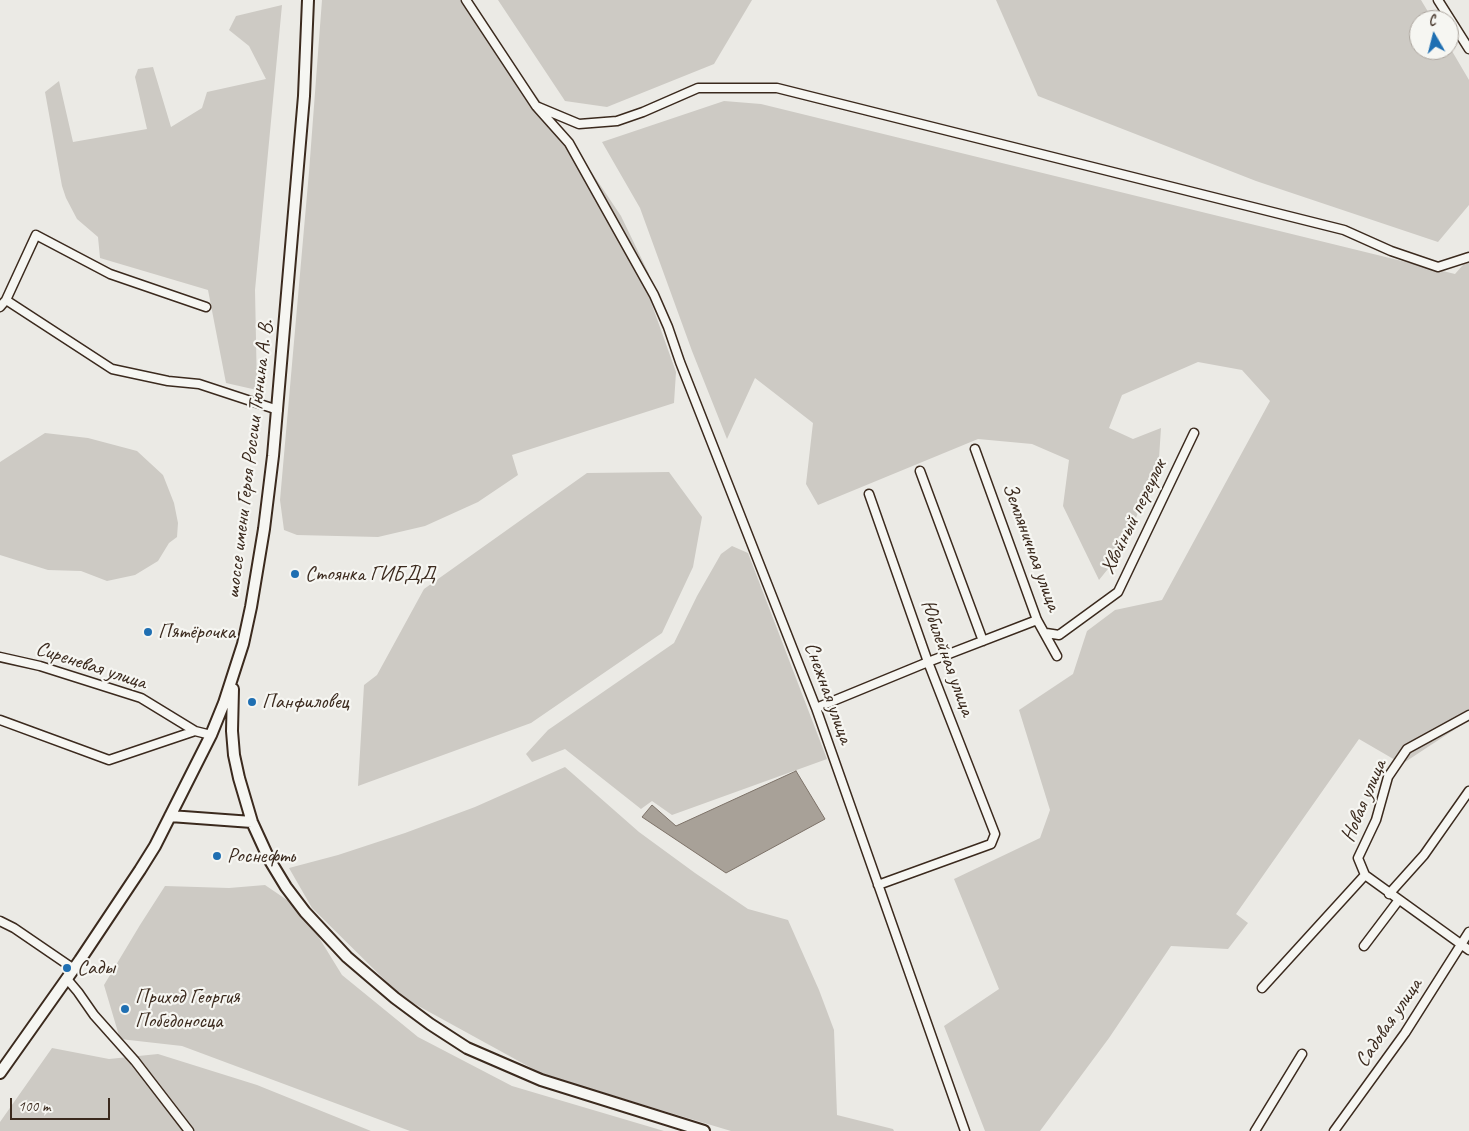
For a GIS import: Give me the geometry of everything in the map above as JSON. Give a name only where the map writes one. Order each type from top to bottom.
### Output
[{"type":"main road","name":"шоссе имени Героя России Тюнина А. В.","points":[[0,1073],[74,969],[140,870],[211,735],[243,644],[264,529],[278,410],[304,96],[308,0]]},
{"type":"main road","points":[[233,675],[232,716],[234,755],[252,822],[269,859],[304,912],[347,957],[395,998],[467,1048],[541,1080],[704,1131]]},
{"type":"main road","points":[[170,816],[252,822]]},
{"type":"street","name":"Снежная улица","points":[[466,0],[536,106],[570,143],[654,295],[816,708],[965,1131]]},
{"type":"street","points":[[1438,0],[1469,49]]},
{"type":"street","points":[[536,106],[579,124],[608,122],[644,112],[698,88],[777,88],[1344,230],[1390,251],[1438,267],[1469,257]]},
{"type":"street","points":[[0,307],[6,300],[36,235],[110,274],[206,307]]},
{"type":"street","points":[[6,300],[112,369],[168,381],[199,384],[278,410]]},
{"type":"street","name":"Хвойный переулок","points":[[1046,633],[1059,635],[1118,592],[1194,433]]},
{"type":"street","name":"Земляничная улица","points":[[976,449],[1038,620],[1057,656]]},
{"type":"street","points":[[920,471],[983,641]]},
{"type":"street","name":"Юбилейная улица","points":[[869,494],[928,662],[995,834],[991,844],[878,885]]},
{"type":"street","points":[[816,708],[1038,620]]},
{"type":"street","name":"Сиреневая улица","points":[[0,657],[40,666],[141,698],[195,731],[211,735]]},
{"type":"street","name":"Новая улица","points":[[1262,988],[1365,875],[1358,858],[1376,820],[1388,777],[1407,749],[1469,715]]},
{"type":"street","points":[[0,720],[109,760],[195,731]]},
{"type":"street","points":[[1389,894],[1424,855],[1469,791]]},
{"type":"street","points":[[1365,875],[1398,901],[1469,950]]},
{"type":"street","points":[[1364,946],[1398,901]]},
{"type":"street","points":[[0,921],[14,928],[74,969]]},
{"type":"street","name":"Садовая улица","points":[[1334,1131],[1405,1033],[1469,932]]},
{"type":"street","points":[[67,979],[189,1131]]},
{"type":"street","points":[[1255,1131],[1302,1054]]},
{"type":"shaded area","points":[[322,0],[465,0],[578,152],[621,216],[649,274],[647,291],[676,372],[674,403],[512,455],[518,475],[478,502],[425,526],[378,537],[297,535],[284,530],[280,500]]},
{"type":"shaded area","points":[[498,0],[752,0],[714,64],[607,107],[565,101]]},
{"type":"shaded area","points":[[996,0],[1421,0],[1427,10],[1409,10],[1409,60],[1457,60],[1469,80],[1469,205],[1438,242],[1256,181],[1038,96]]},
{"type":"shaded area","points":[[282,5],[255,290],[257,390],[226,383],[208,290],[100,258],[98,237],[77,219],[62,186],[45,92],[59,81],[73,142],[147,129],[135,77],[138,69],[153,67],[171,127],[202,108],[207,92],[266,79],[249,46],[229,30],[236,16]]},
{"type":"shaded area","points":[[724,101],[761,104],[1455,274],[1469,258],[1469,720],[1402,764],[1359,739],[1236,914],[1248,923],[1228,949],[1171,946],[1109,1038],[1040,1131],[985,1131],[944,1026],[999,989],[954,879],[1040,838],[1050,810],[1019,710],[1073,674],[1087,631],[1115,610],[1162,600],[1270,401],[1242,370],[1198,362],[1122,395],[1109,428],[1133,439],[1161,428],[1159,458],[1124,549],[1099,580],[1063,506],[1069,460],[1032,444],[978,439],[818,505],[806,484],[813,423],[755,378],[727,439],[692,351],[640,208],[602,142]]},
{"type":"shaded area","points":[[45,433],[88,438],[137,451],[163,475],[174,503],[178,523],[177,537],[169,543],[158,561],[135,575],[107,581],[81,571],[48,570],[0,555],[0,462]]},
{"type":"shaded area","points":[[669,472],[702,517],[693,567],[662,633],[531,723],[358,786],[364,685],[377,675],[424,589],[587,473]]},
{"type":"shaded area","points":[[732,546],[748,553],[827,759],[672,815],[652,801],[641,809],[565,749],[532,762],[526,754],[548,730],[674,643],[697,596],[721,554]]},
{"type":"shaded area","points":[[565,767],[639,832],[695,873],[748,909],[788,920],[819,990],[834,1030],[837,1115],[893,1129],[894,1131],[731,1131],[544,1075],[402,997],[312,908],[289,868],[338,855],[405,833],[475,807]]},
{"type":"shaded area","points":[[796,771],[825,819],[726,873],[642,817],[652,805],[676,826]]},
{"type":"shaded area","points":[[265,885],[290,902],[318,936],[342,975],[418,1037],[512,1086],[664,1131],[410,1131],[182,1046],[120,1039],[104,985],[165,886],[229,888]]},
{"type":"shaded area","points":[[52,1048],[109,1059],[158,1054],[257,1085],[371,1131],[0,1131],[0,1122]]},
{"type":"place","name":"Стоянка ГИБДД","points":[[295,574]]},
{"type":"place","name":"Пятёрочка","points":[[148,632]]},
{"type":"place","name":"Панфиловец","points":[[252,702]]},
{"type":"place","name":"Роснефть","points":[[217,856]]},
{"type":"place","name":"Сады","points":[[67,968]]},
{"type":"place","name":"Приход Георгия Победоносца","points":[[125,1009]]}]
